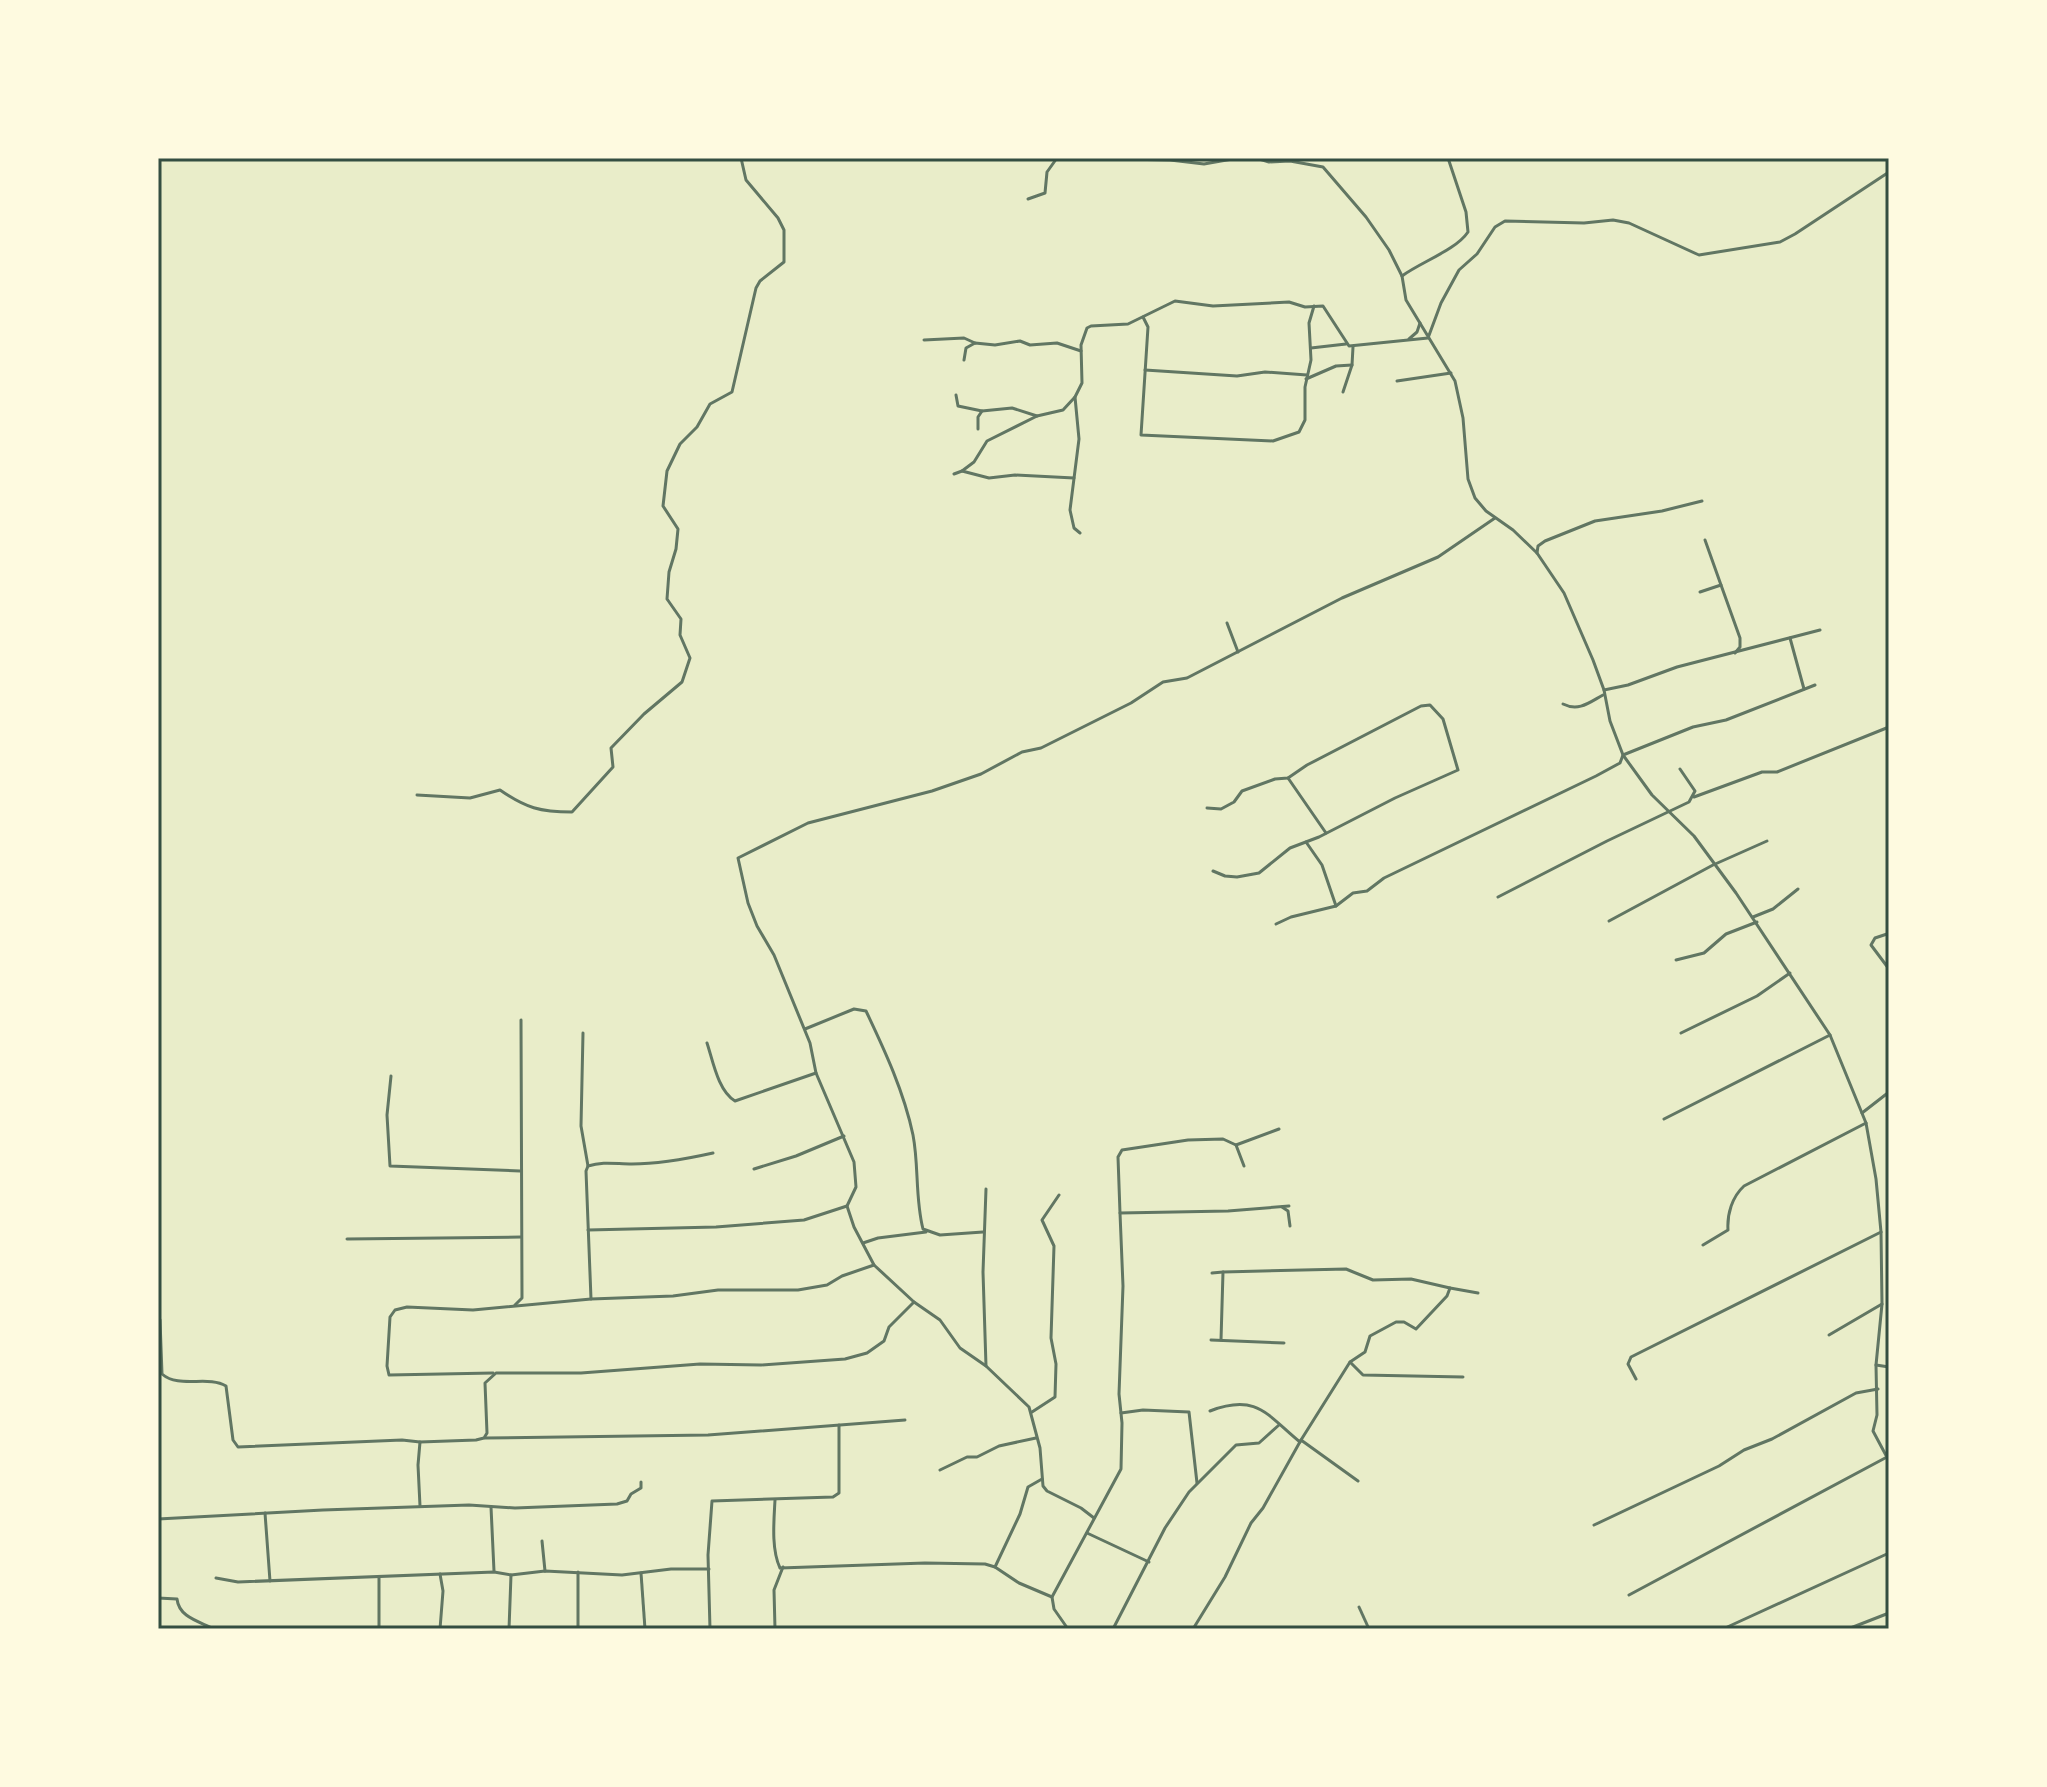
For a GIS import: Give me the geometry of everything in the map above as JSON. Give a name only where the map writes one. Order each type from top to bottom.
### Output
[{"type":"street","points":[[417,795],[470,798],[500,790],[516,801],[544,812],[572,812],[613,767],[611,748],[644,714],[682,682],[690,658],[680,635],[681,619],[667,599],[678,529],[663,506],[667,471],[680,444],[697,427],[710,404],[732,392],[756,288],[760,281],[784,262],[784,230],[778,218],[746,180],[741,158]]},
{"type":"street","points":[[1028,199],[1045,193],[1047,172],[1057,158]]},
{"type":"street","points":[[1078,158],[1204,164],[1238,158]]},
{"type":"street","points":[[1256,158],[1323,167]]},
{"type":"street","points":[[1402,276],[1462,240],[1468,232],[1466,212],[1448,158]]},
{"type":"street","points":[[1322,159],[1323,167],[1381,237],[1402,276],[1406,300],[1451,373],[1461,403],[1468,479],[1479,504],[1537,553],[1571,606],[1604,692],[1610,721],[1623,755],[1652,795],[1694,836],[1757,922],[1830,1035],[1866,1123],[1881,1232],[1882,1304],[1876,1365],[1877,1415],[1873,1431],[1888,1459],[1629,1595]]},
{"type":"street","points":[[1428,338],[1441,303],[1459,270],[1477,254],[1495,227],[1505,221],[1584,223],[1613,220],[1629,223],[1683,250],[1709,255],[1780,242],[1889,172]]},
{"type":"street","points":[[954,474],[974,462],[987,441],[1037,416],[1063,410],[1075,397],[1082,383],[1081,351],[1087,328],[1128,324],[1175,301],[1213,306],[1289,302],[1325,308],[1346,344]]},
{"type":"street","points":[[1143,317],[1148,327],[1141,431],[1144,436],[1273,441],[1295,434],[1305,420],[1306,377],[1311,360],[1309,323],[1314,306]]},
{"type":"street","points":[[1409,339],[1420,323]]},
{"type":"street","points":[[924,340],[964,338],[975,343],[995,345],[1014,341],[1030,345],[1052,343],[1081,351]]},
{"type":"street","points":[[1311,348],[1346,344],[1353,347],[1428,338]]},
{"type":"street","points":[[964,360],[966,348],[975,343]]},
{"type":"street","points":[[1343,392],[1352,365],[1353,347]]},
{"type":"street","points":[[1145,370],[1237,376],[1265,372],[1306,377],[1336,366],[1352,365]]},
{"type":"street","points":[[1397,381],[1451,373]]},
{"type":"street","points":[[956,395],[958,406],[982,411],[1012,408],[1037,416]]},
{"type":"street","points":[[1075,397],[1079,439],[1070,515],[1074,528],[1080,533]]},
{"type":"street","points":[[978,429],[978,417],[982,411]]},
{"type":"street","points":[[962,471],[989,478],[1015,475],[1074,478]]},
{"type":"street","points":[[1537,553],[1538,546],[1545,541],[1595,521],[1662,511],[1702,501]]},
{"type":"street","points":[[1094,1518],[1047,1491],[1042,1479],[1040,1448],[1032,1412],[986,1366],[960,1348],[940,1320],[914,1302],[874,1265],[847,1206],[856,1187],[856,1171],[816,1073],[805,1029],[748,903],[738,858],[808,823],[932,791],[981,774],[1111,714],[1163,682],[1187,678],[1342,598],[1438,557],[1495,518]]},
{"type":"street","points":[[1705,540],[1740,638],[1740,647],[1735,653]]},
{"type":"street","points":[[1700,592],[1721,585]]},
{"type":"street","points":[[1227,623],[1238,652]]},
{"type":"street","points":[[1563,704],[1583,707],[1604,692],[1677,667],[1820,630]]},
{"type":"street","points":[[1790,638],[1804,689]]},
{"type":"street","points":[[1276,924],[1336,906],[1353,893],[1367,891],[1384,878],[1596,776],[1620,763],[1623,755],[1815,685]]},
{"type":"street","points":[[1207,808],[1221,809],[1234,802],[1242,791],[1275,779],[1288,778],[1421,706],[1430,705],[1443,719],[1458,770],[1290,848],[1259,873],[1237,877],[1213,871]]},
{"type":"street","points":[[1498,897],[1694,797],[1762,772],[1777,772],[1889,727]]},
{"type":"street","points":[[1680,769],[1695,791],[1694,797]]},
{"type":"street","points":[[1288,778],[1326,833]]},
{"type":"street","points":[[1609,921],[1713,865],[1767,841]]},
{"type":"street","points":[[1306,842],[1322,865],[1336,906]]},
{"type":"street","points":[[1753,917],[1773,909],[1798,889]]},
{"type":"street","points":[[1676,960],[1704,953],[1726,934],[1757,922]]},
{"type":"street","points":[[1887,934],[1875,938],[1871,945],[1889,969]]},
{"type":"street","points":[[1681,1033],[1748,1001],[1790,973]]},
{"type":"street","points":[[805,1029],[854,1009],[866,1011],[905,1100],[913,1135],[923,1229],[940,1235],[983,1232]]},
{"type":"street","points":[[514,1305],[522,1298],[521,1020]]},
{"type":"street","points":[[583,1033],[581,1126],[588,1166],[591,1299]]},
{"type":"street","points":[[1664,1119],[1830,1035]]},
{"type":"street","points":[[707,1043],[722,1086],[729,1098],[735,1101],[816,1073]]},
{"type":"street","points":[[391,1076],[387,1115],[390,1166],[521,1171]]},
{"type":"street","points":[[1862,1113],[1889,1092]]},
{"type":"street","points":[[1703,1245],[1728,1230],[1728,1213],[1736,1193],[1744,1186],[1866,1123]]},
{"type":"street","points":[[1236,1145],[1279,1129]]},
{"type":"street","points":[[754,1169],[844,1136]]},
{"type":"street","points":[[1068,1629],[1054,1609],[1052,1597],[1121,1469],[1119,1394],[1123,1286],[1118,1157],[1122,1150],[1223,1139],[1236,1145],[1244,1166]]},
{"type":"street","points":[[588,1166],[603,1162],[632,1164],[675,1161],[713,1153]]},
{"type":"street","points":[[986,1189],[983,1232],[986,1366]]},
{"type":"street","points":[[1032,1412],[1055,1397],[1056,1364],[1051,1338],[1054,1246],[1042,1220],[1059,1195]]},
{"type":"street","points":[[588,1230],[716,1227],[804,1220],[847,1206]]},
{"type":"street","points":[[1120,1213],[1228,1211],[1289,1206]]},
{"type":"street","points":[[1282,1207],[1288,1211],[1290,1226]]},
{"type":"street","points":[[863,1243],[878,1238],[928,1232]]},
{"type":"street","points":[[1636,1379],[1628,1364],[1631,1357],[1881,1232]]},
{"type":"street","points":[[347,1239],[521,1237]]},
{"type":"street","points":[[874,1265],[842,1276],[827,1285],[798,1290],[730,1289],[473,1310],[407,1307],[395,1310],[390,1317],[387,1366],[389,1375],[581,1373],[700,1364],[761,1365],[845,1359],[867,1353],[884,1341],[889,1327],[914,1302]]},
{"type":"street","points":[[1212,1273],[1346,1269],[1373,1280],[1411,1279],[1478,1293]]},
{"type":"street","points":[[1221,1340],[1223,1272]]},
{"type":"street","points":[[1193,1629],[1225,1577],[1247,1530],[1350,1362],[1365,1352],[1370,1336],[1396,1322],[1404,1322],[1416,1329],[1447,1296],[1450,1288]]},
{"type":"street","points":[[1829,1335],[1882,1304]]},
{"type":"street","points":[[158,1316],[162,1374],[172,1380],[219,1382],[226,1386],[233,1440],[238,1447],[402,1440],[708,1435],[905,1420]]},
{"type":"street","points":[[1211,1340],[1284,1343]]},
{"type":"street","points":[[1350,1362],[1363,1375],[1463,1377]]},
{"type":"street","points":[[1876,1365],[1889,1367]]},
{"type":"street","points":[[484,1438],[488,1425],[485,1383],[496,1373]]},
{"type":"street","points":[[1594,1525],[1719,1466],[1856,1393],[1878,1389]]},
{"type":"street","points":[[1210,1411],[1231,1404],[1266,1411],[1279,1425],[1358,1481]]},
{"type":"street","points":[[1121,1413],[1143,1410],[1189,1412],[1197,1484]]},
{"type":"street","points":[[710,1629],[712,1501],[833,1497],[839,1493],[839,1425]]},
{"type":"street","points":[[1113,1629],[1165,1528],[1189,1492],[1236,1445],[1259,1443],[1279,1425]]},
{"type":"street","points":[[940,1470],[999,1446],[1036,1438]]},
{"type":"street","points":[[420,1442],[420,1507]]},
{"type":"street","points":[[995,1567],[1020,1514],[1028,1487],[1042,1479]]},
{"type":"street","points":[[158,1519],[265,1512],[624,1503],[641,1488],[641,1482]]},
{"type":"street","points":[[775,1500],[774,1523],[780,1568],[977,1563],[995,1567],[1019,1583],[1052,1597]]},
{"type":"street","points":[[491,1507],[494,1572]]},
{"type":"street","points":[[265,1512],[270,1581]]},
{"type":"street","points":[[1087,1532],[1149,1562]]},
{"type":"street","points":[[542,1541],[545,1571]]},
{"type":"street","points":[[1723,1629],[1889,1553]]},
{"type":"street","points":[[775,1629],[774,1590],[783,1567]]},
{"type":"street","points":[[216,1578],[238,1582],[494,1572],[511,1575],[545,1571],[622,1575],[709,1569]]},
{"type":"street","points":[[578,1572],[578,1629]]},
{"type":"street","points":[[641,1572],[645,1629]]},
{"type":"street","points":[[440,1574],[443,1591],[440,1629]]},
{"type":"street","points":[[509,1629],[511,1575]]},
{"type":"street","points":[[379,1578],[379,1629]]},
{"type":"street","points":[[158,1598],[177,1599],[178,1608],[188,1618],[214,1629]]},
{"type":"street","points":[[1359,1607],[1369,1629]]},
{"type":"street","points":[[1848,1629],[1889,1613]]}]
